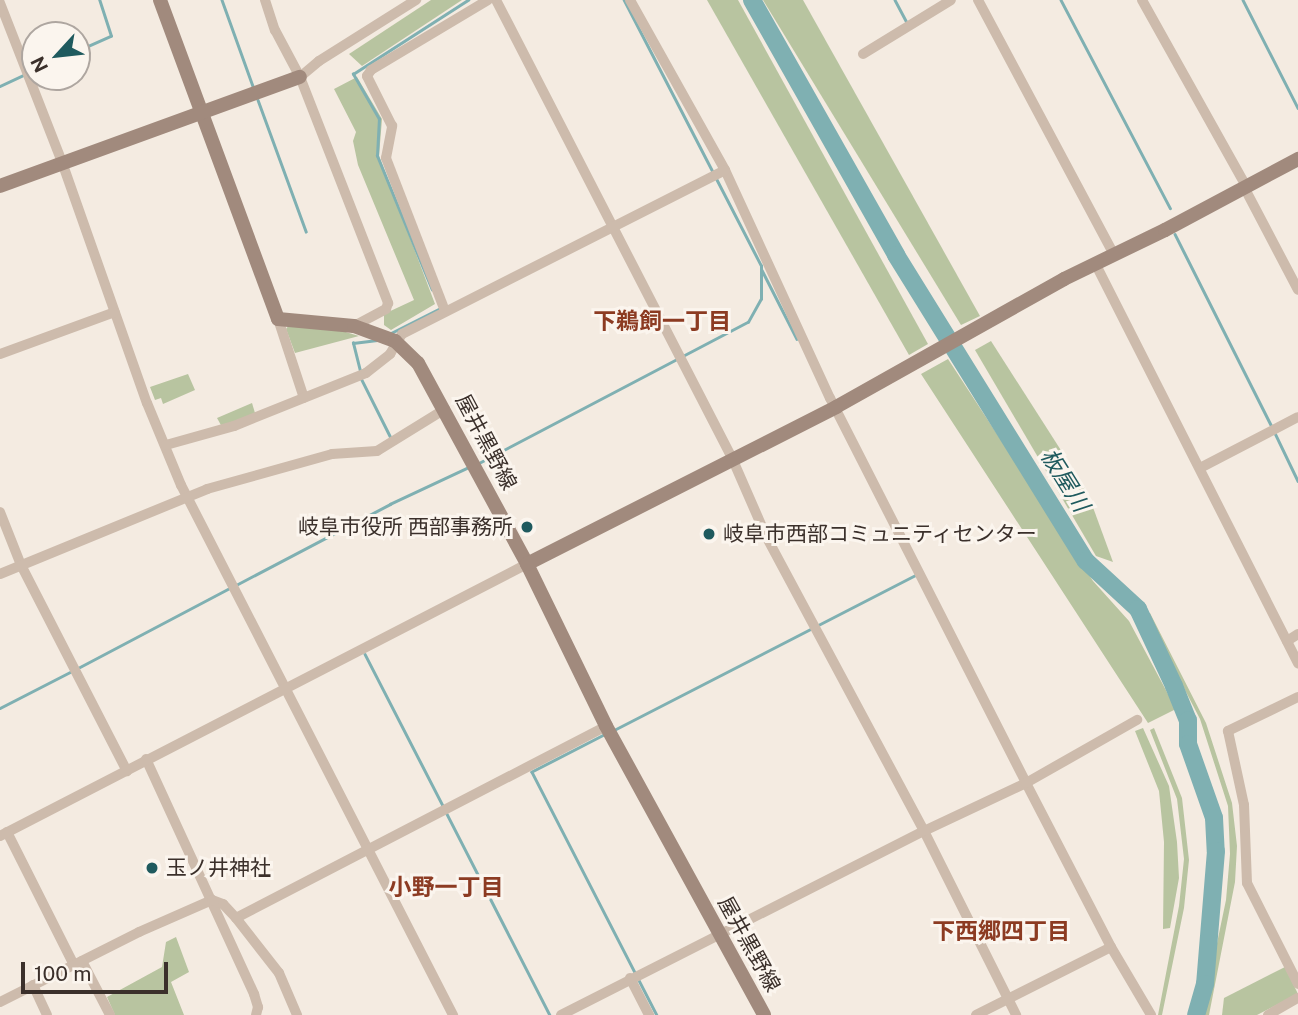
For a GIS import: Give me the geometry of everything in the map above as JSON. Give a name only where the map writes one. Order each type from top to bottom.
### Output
[{"type":"main road","points":[[160,0],[278,319]]},
{"type":"main road","points":[[0,186],[300,77]]},
{"type":"main road","points":[[527,564],[836,407],[1113,253],[1165,230],[1298,159]]},
{"type":"main road","name":"屋井黒野線","points":[[278,319],[354,326],[395,341],[418,363],[527,564],[606,726],[764,1015]]},
{"type":"street","points":[[265,0],[275,30],[300,77],[388,303],[386,309],[354,326]]},
{"type":"street","points":[[300,77],[400,5],[416,0]]},
{"type":"street","points":[[445,311],[386,158],[392,126],[367,76],[370,70],[488,0]]},
{"type":"street","points":[[496,0],[732,458],[767,538],[924,831],[1016,1015]]},
{"type":"street","points":[[630,0],[722,171],[836,407],[1026,783],[1111,947],[1151,1015]]},
{"type":"street","points":[[863,54],[951,0]]},
{"type":"street","points":[[978,0],[1113,253]]},
{"type":"street","points":[[1142,0],[1245,187],[1298,290]]},
{"type":"street","points":[[0,3],[63,165],[147,403],[187,496],[453,1015]]},
{"type":"street","points":[[166,445],[234,426],[366,373],[390,354],[395,341],[445,311],[722,171]]},
{"type":"street","points":[[1095,263],[1298,664]]},
{"type":"street","points":[[0,354],[115,312]]},
{"type":"street","points":[[278,319],[303,398]]},
{"type":"street","points":[[0,574],[187,496],[245,477],[332,454],[377,451],[445,409]]},
{"type":"street","points":[[1200,468],[1298,417]]},
{"type":"street","points":[[0,512],[21,565],[127,771]]},
{"type":"street","points":[[110,1015],[4,834],[527,564]]},
{"type":"street","points":[[1287,640],[1298,635]]},
{"type":"street","points":[[1298,697],[1228,730],[1244,805],[1247,883],[1298,984]]},
{"type":"street","points":[[561,1015],[924,831],[1026,783],[1137,720]]},
{"type":"street","points":[[236,918],[606,726]]},
{"type":"street","points":[[146,759],[254,994],[258,1007],[257,1015]]},
{"type":"street","points":[[0,1002],[212,900],[223,904],[236,918],[279,973],[297,1015]]},
{"type":"street","points":[[976,1015],[1111,947]]},
{"type":"street","points":[[630,978],[649,1015]]},
{"type":"street","points":[[33,985],[47,1015]]},
{"type":"street","points":[[1268,1015],[1298,998]]},
{"type":"green space","points":[[431,0],[462,0],[362,66],[349,54]]},
{"type":"green space","points":[[707,0],[738,0],[928,344],[909,355]]},
{"type":"green space","points":[[763,0],[803,0],[980,316],[961,325]]},
{"type":"green space","points":[[357,77],[382,119],[379,156],[435,304],[391,330],[384,325],[384,314],[414,300],[358,165],[353,141],[356,132],[334,89]]},
{"type":"green space","points":[[289,325],[339,330],[359,336],[295,353],[286,329]]},
{"type":"green space","points":[[991,341],[1087,491],[1113,562],[1096,556],[975,350]]},
{"type":"green space","points":[[948,359],[1093,581],[1129,621],[1176,709],[1148,723],[921,374]]},
{"type":"green space","points":[[188,374],[195,390],[163,404],[161,398],[155,400],[150,387]]},
{"type":"green space","points":[[252,403],[255,413],[222,427],[217,418]]},
{"type":"green space","points":[[1150,613],[1206,723],[1232,803],[1237,846],[1235,882],[1209,1015],[1202,1015],[1226,900],[1230,854],[1228,806],[1200,719],[1146,615]]},
{"type":"green space","points":[[1143,728],[1169,786],[1177,842],[1179,878],[1170,928],[1163,929],[1164,842],[1159,791],[1135,731]]},
{"type":"green space","points":[[1154,728],[1182,798],[1189,860],[1184,908],[1162,1015],[1158,1015],[1179,906],[1184,859],[1177,799],[1150,730]]},
{"type":"green space","points":[[176,937],[189,972],[171,982],[184,1015],[115,1015],[107,997],[162,967],[166,942]]},
{"type":"green space","points":[[1285,967],[1298,994],[1257,1015],[1222,1015],[1224,998]]},
{"type":"waterway","points":[[91,45],[111,36],[99,0]]},
{"type":"waterway","points":[[222,0],[253,86]]},
{"type":"waterway","points":[[432,290],[377,156],[379,119],[353,74],[468,0]]},
{"type":"waterway","points":[[477,464],[748,322],[761,299],[761,266],[624,0]]},
{"type":"waterway","name":"板屋川","points":[[752,0],[896,255],[1086,561],[1138,609],[1174,686],[1188,720],[1188,744],[1214,818],[1216,851],[1205,984],[1196,1015]]},
{"type":"waterway","points":[[895,0],[907,23]]},
{"type":"waterway","points":[[1061,0],[1170,208]]},
{"type":"waterway","points":[[1243,0],[1298,108]]},
{"type":"waterway","points":[[0,86],[21,76]]},
{"type":"waterway","points":[[258,100],[306,231]]},
{"type":"waterway","points":[[1175,234],[1272,427]]},
{"type":"waterway","points":[[762,270],[797,339]]},
{"type":"waterway","points":[[389,334],[439,309]]},
{"type":"waterway","points":[[360,371],[353,343],[377,340]]},
{"type":"waterway","points":[[361,378],[391,438]]},
{"type":"waterway","points":[[1275,433],[1298,481]]},
{"type":"waterway","points":[[236,585],[390,504],[467,468]]},
{"type":"waterway","points":[[614,730],[916,575]]},
{"type":"waterway","points":[[78,668],[230,588]]},
{"type":"waterway","points":[[365,654],[443,806]]},
{"type":"waterway","points":[[0,708],[72,671]]},
{"type":"waterway","points":[[604,735],[532,772],[657,1015]]},
{"type":"waterway","points":[[446,812],[550,1015]]},
{"type":"place","name":"岐阜市役所 西部事務所","points":[[527,527]]},
{"type":"place","name":"岐阜市西部コミュニティセンター","points":[[709,534]]},
{"type":"place","name":"玉ノ井神社","points":[[152,868]]},
{"type":"district","name":"下鵜飼一丁目","points":[[662,321]]},
{"type":"district","name":"小野一丁目","points":[[446,887]]},
{"type":"district","name":"下西郷四丁目","points":[[1001,931]]}]
